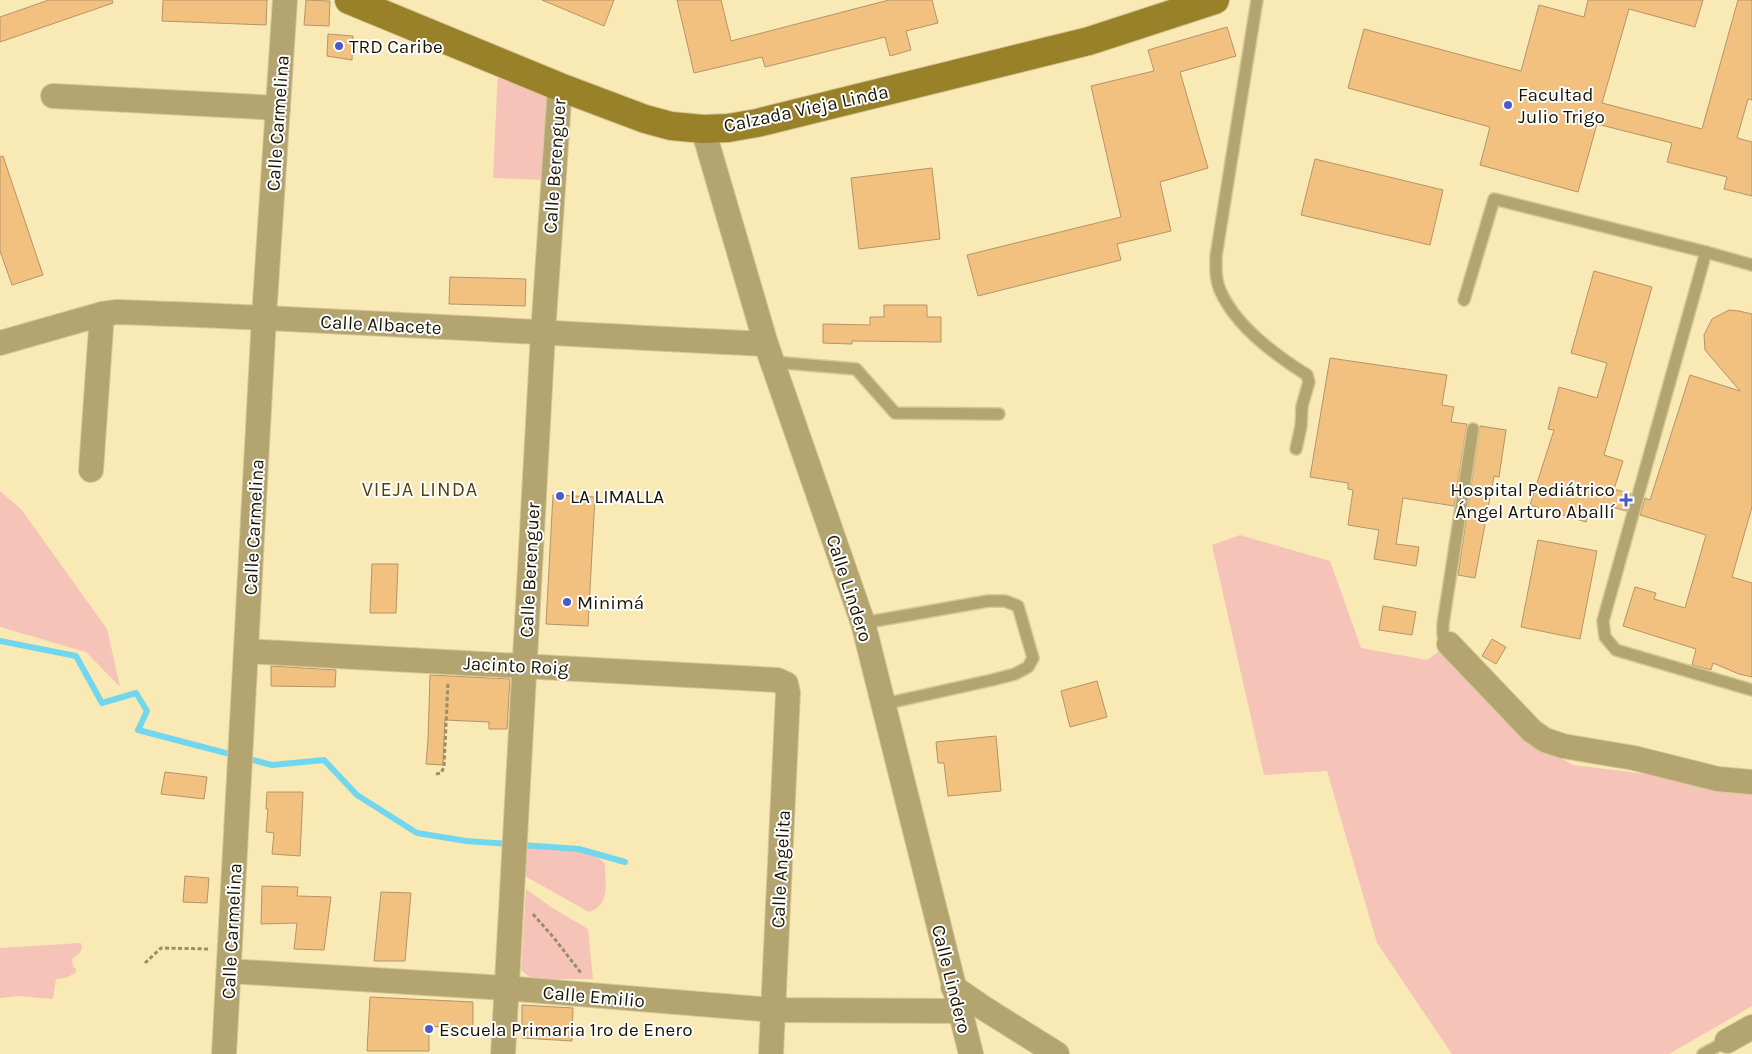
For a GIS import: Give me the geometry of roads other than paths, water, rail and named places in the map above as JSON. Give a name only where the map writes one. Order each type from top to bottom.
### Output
[{"type":"street","name":"Calle Carmelina","points":[[224,1054],[264,317],[285,0]]},
{"type":"street","name":"Calzada Vieja Linda","points":[[350,0],[560,87],[645,119],[670,126],[703,129],[757,124],[1079,43],[1215,0]]},
{"type":"street","name":"Calle Berenguer","points":[[503,1054],[505,988],[543,334],[560,87]]},
{"type":"street","points":[[53,96],[278,108]]},
{"type":"street","name":"Calle Lindero","points":[[703,129],[769,353],[863,623],[971,1054]]},
{"type":"street","name":"Calle Albacete","points":[[1,339],[117,312],[264,317],[543,334],[769,353]]},
{"type":"street","points":[[91,470],[102,314]]},
{"type":"street","points":[[1449,644],[1532,730],[1545,740],[1563,746],[1634,758],[1718,779],[1752,782]]},
{"type":"street","name":"Jacinto Roig","points":[[246,651],[777,680],[786,684]]},
{"type":"street","name":"Calle Angelita","points":[[771,1054],[788,693],[786,684]]},
{"type":"street","name":"Calle Emilio","points":[[230,960],[505,988],[773,1010],[959,1011]]},
{"type":"street","points":[[953,987],[1057,1054]]},
{"type":"street","points":[[1727,1041],[1752,1027]]},
{"type":"lane","points":[[1257,0],[1216,256],[1216,277],[1219,290],[1246,327],[1266,347],[1307,375],[1309,382],[1302,406],[1301,426],[1296,449]]},
{"type":"lane","points":[[1464,300],[1494,198],[1752,265]]},
{"type":"lane","points":[[1706,252],[1602,621],[1605,637],[1616,650],[1752,690]]},
{"type":"lane","points":[[769,353],[856,369],[895,414],[999,414]]},
{"type":"lane","points":[[1449,644],[1444,635],[1443,624],[1473,429]]},
{"type":"lane","points":[[863,623],[988,601],[1005,602],[1018,606],[1033,658],[1028,667],[1015,674],[884,704]]},
{"type":"lane","points":[[1703,1054],[1727,1041]]},
{"type":"waterway","points":[[0,641],[76,656],[102,703],[136,693],[147,711],[138,730],[272,765],[324,760],[357,795],[417,833],[466,841],[579,849],[625,862]]},
{"type":"place","name":"TRD Caribe","points":[[339,46]]},
{"type":"place","name":"Facultad Julio Trigo","points":[[1508,105]]},
{"type":"place","name":"LA LIMALLA","points":[[560,496]]},
{"type":"place","name":"Hospital Pediátrico Ángel Arturo Aballí","points":[[1626,500]]},
{"type":"place","name":"Minimá","points":[[567,602]]},
{"type":"place","name":"Escuela Primaria 1ro de Enero","points":[[429,1029]]},
{"type":"district","name":"VIEJA LINDA","points":[[420,489]]}]
